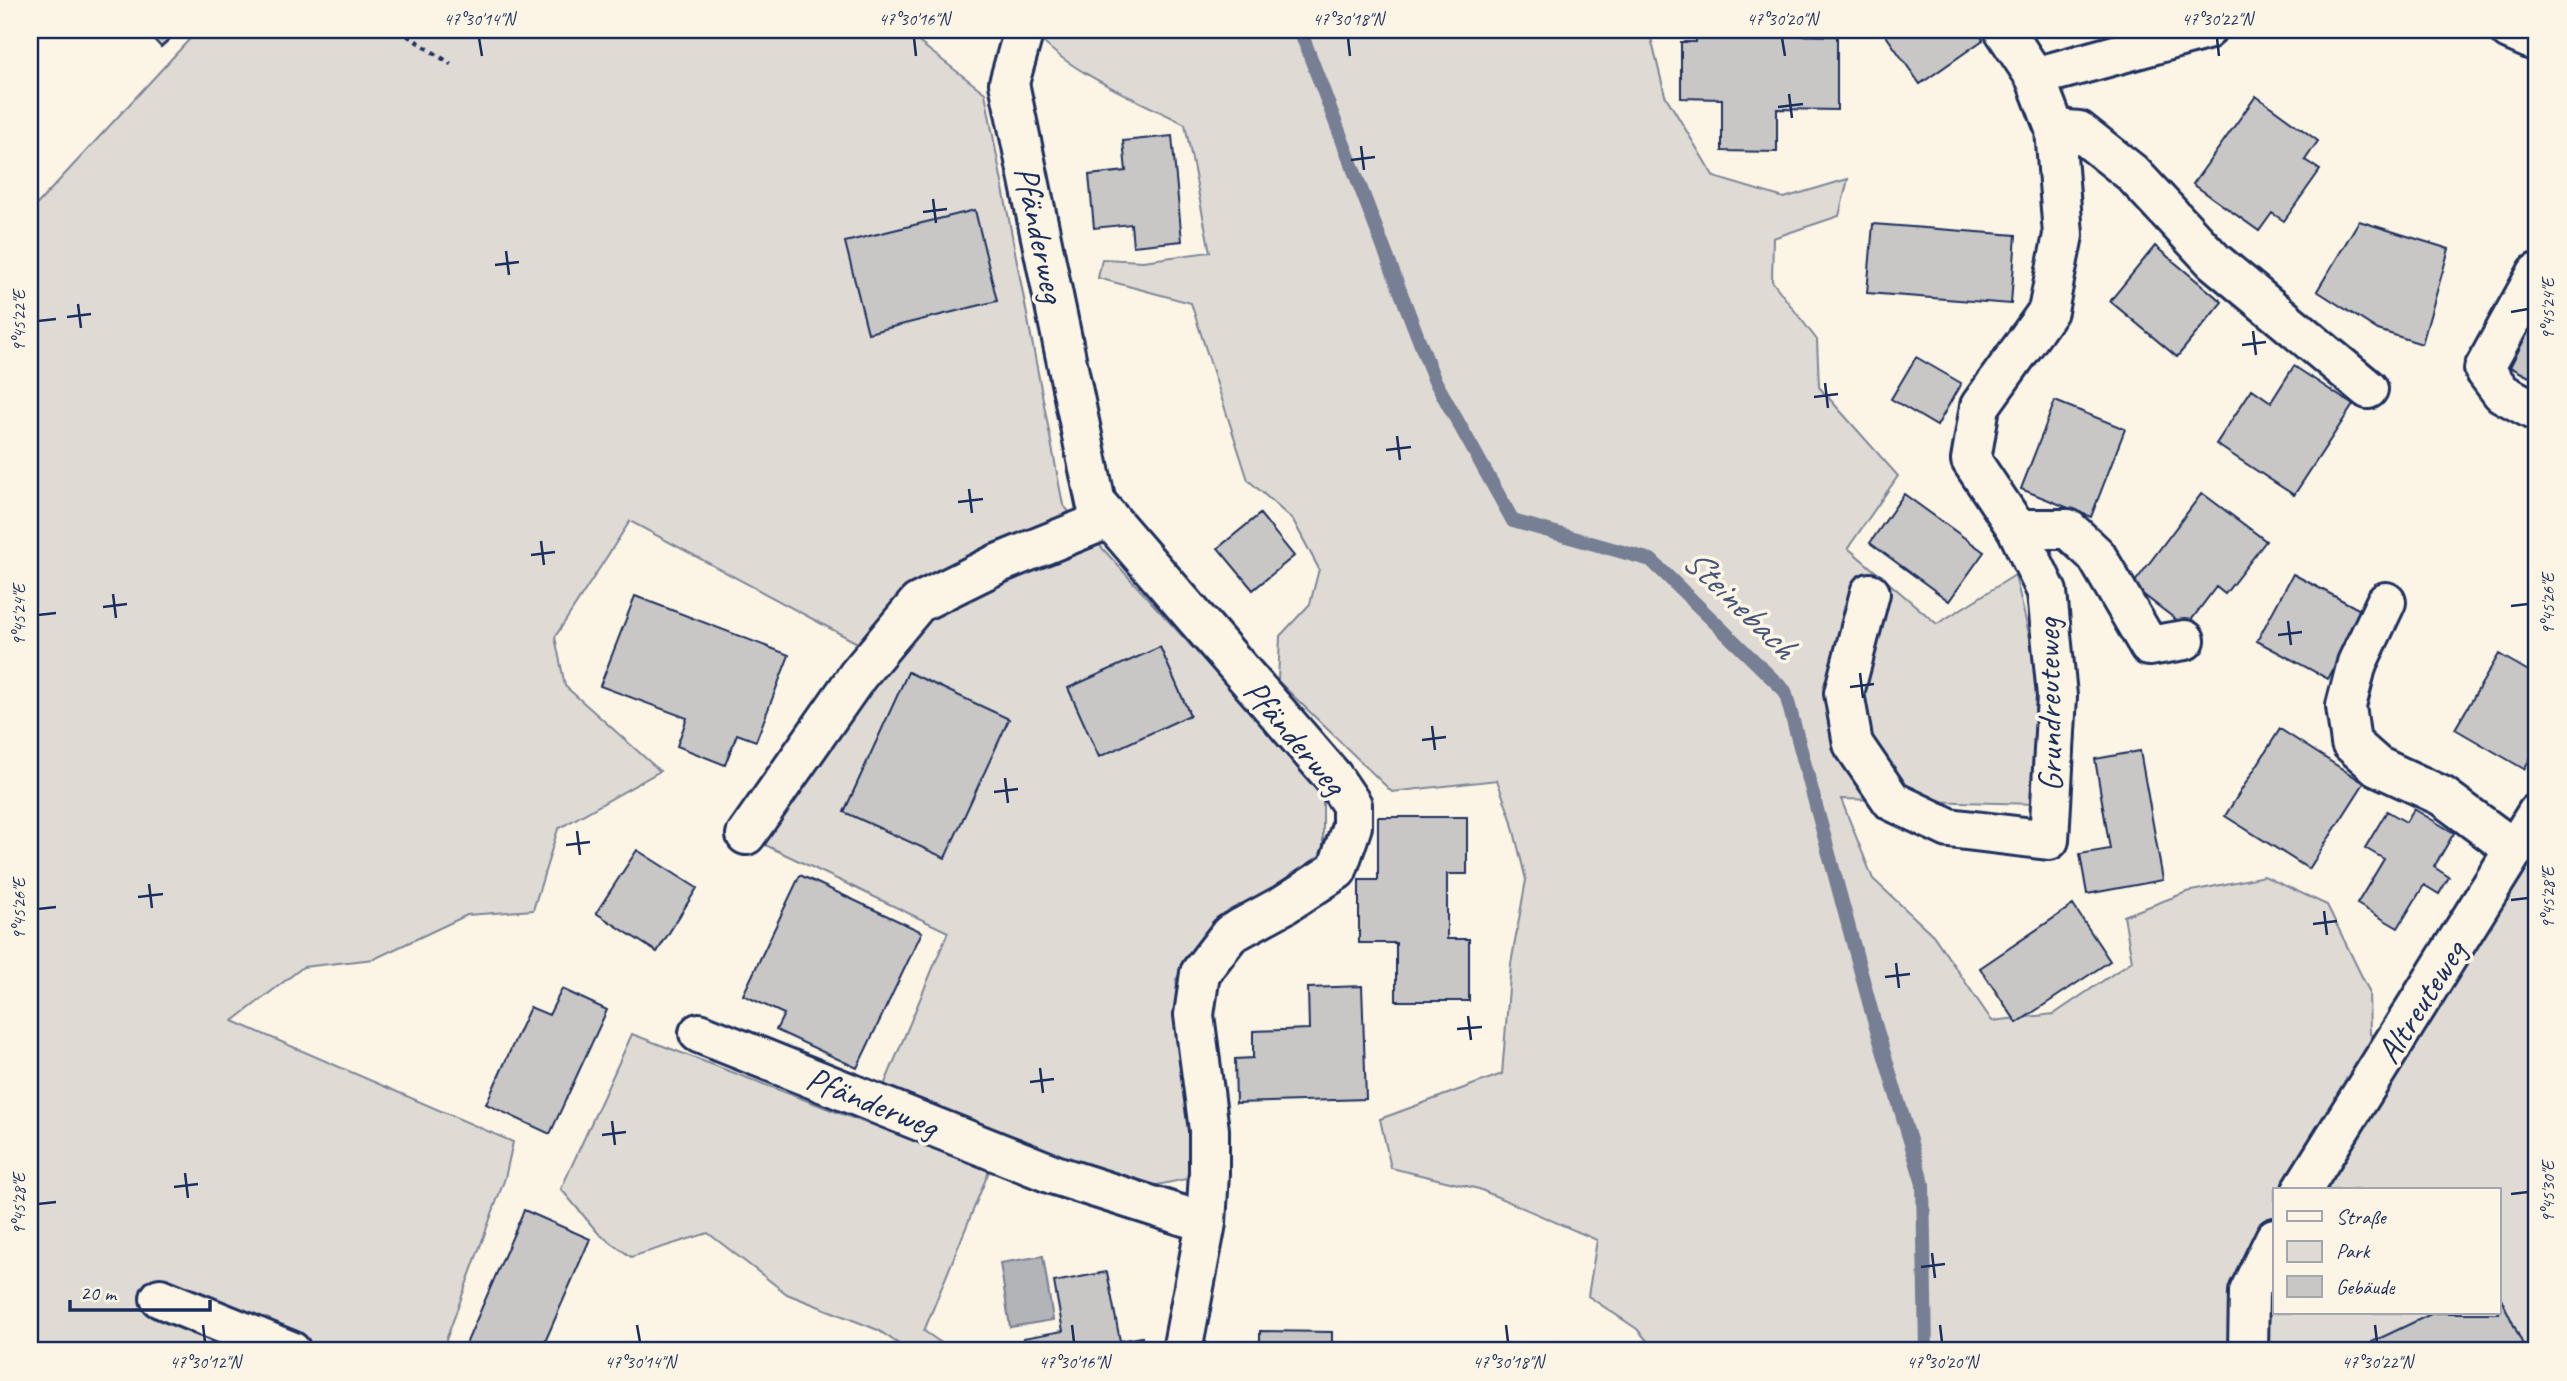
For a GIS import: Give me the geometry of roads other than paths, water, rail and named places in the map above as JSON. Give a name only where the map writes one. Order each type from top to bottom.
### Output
[{"type":"street","name":"Pfänderweg","points":[[1024,30],[1009,83],[1096,503],[1333,777],[1352,805],[1352,827],[1337,870],[1286,904],[1230,934],[1200,973],[1194,1015],[1209,1130],[1206,1223],[1182,1351]]},
{"type":"street","name":"Grundreuteweg","points":[[1870,593],[1844,693],[1853,744],[1892,802],[1949,828],[2049,840],[2057,696],[2047,592],[2017,529],[1971,460],[1980,405],[2048,312],[2063,235],[2055,129],[2035,77],[2004,30]]},
{"type":"street","points":[[2035,77],[2206,30]]},
{"type":"street","points":[[2509,30],[2537,42]]},
{"type":"street","points":[[2055,129],[2080,131],[2132,173],[2214,261],[2368,389]]},
{"type":"street","points":[[2537,273],[2484,369],[2502,393],[2537,412]]},
{"type":"street","points":[[746,835],[858,675],[918,603],[998,564],[1108,519]]},
{"type":"street","points":[[2017,529],[2068,529],[2095,555],[2149,646],[2185,640]]},
{"type":"street","points":[[2386,602],[2357,663],[2346,706],[2351,743],[2377,766],[2442,796],[2515,850]]},
{"type":"street","name":"Altreuteweg","points":[[2303,1188],[2537,813]]},
{"type":"street","name":"Pfänderweg","points":[[699,1033],[1055,1175],[1206,1223]]},
{"type":"street","points":[[2248,1351],[2249,1292],[2273,1242]]},
{"type":"street","points":[[160,1298],[291,1351]]},
{"type":"waterway","name":"Steinebach","points":[[1300,30],[1434,379],[1513,521],[1651,560],[1785,691],[1873,1017],[1923,1184],[1926,1351]]}]
